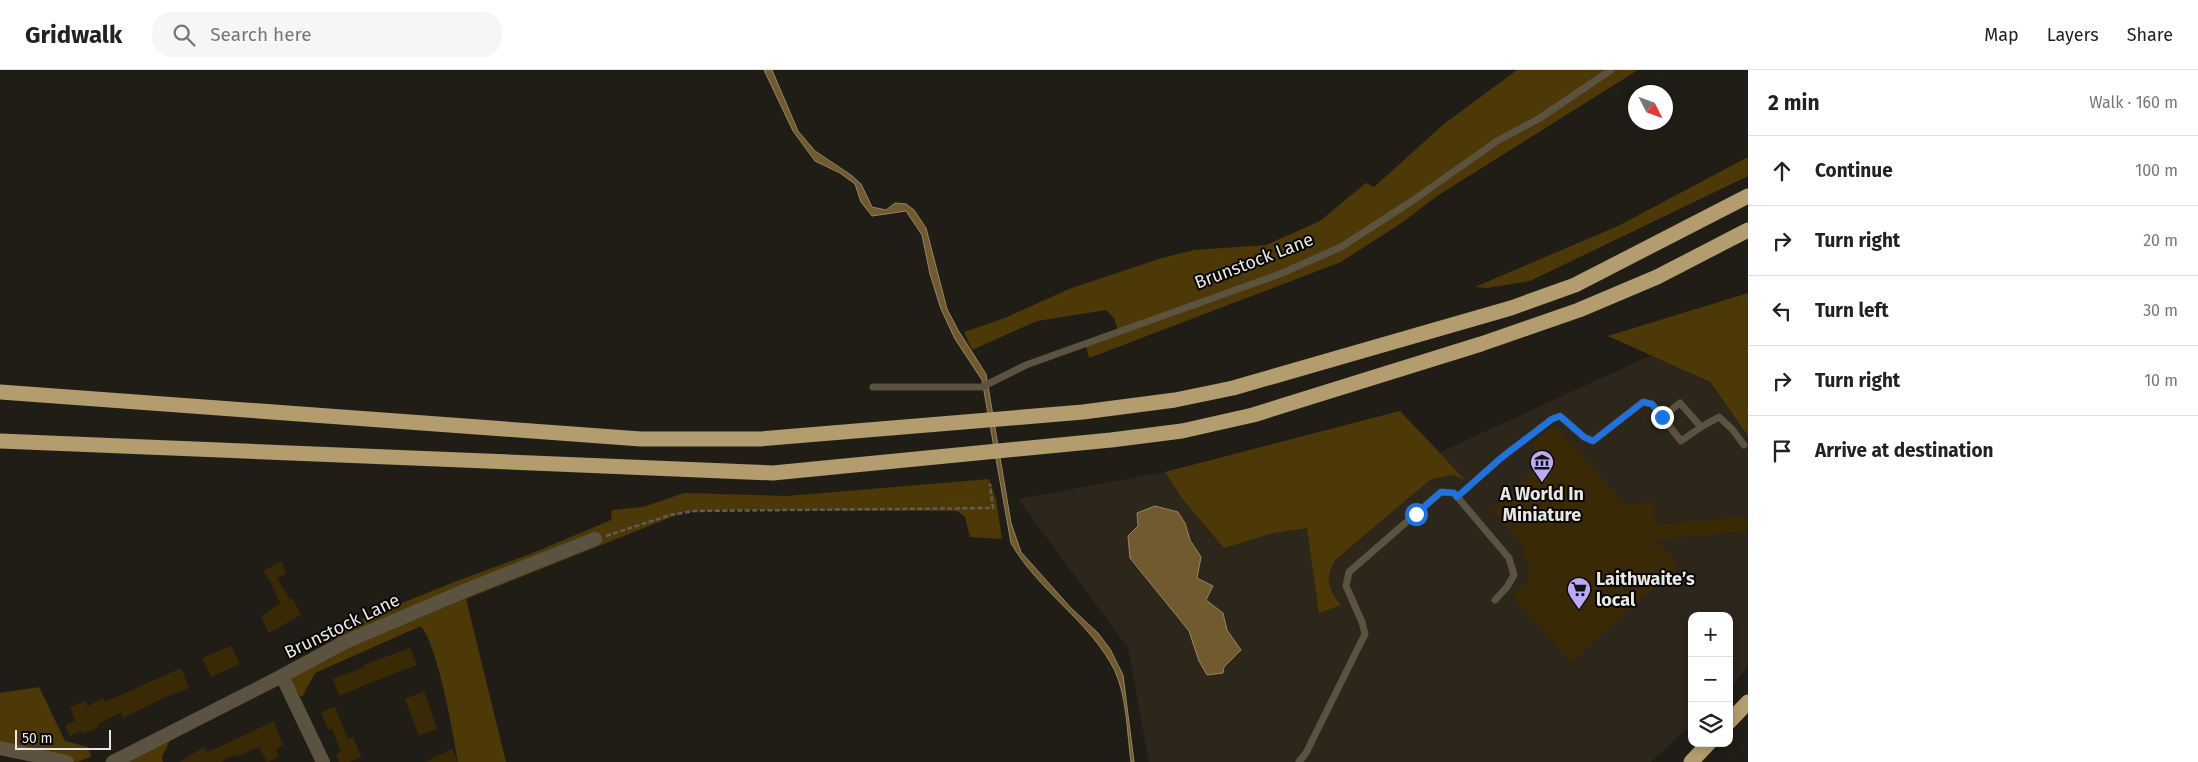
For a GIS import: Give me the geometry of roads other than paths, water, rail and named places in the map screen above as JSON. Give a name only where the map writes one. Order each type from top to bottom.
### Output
[{"type":"highway","points":[[0,392],[641,439],[760,439],[1083,412],[1175,400],[1233,388],[1510,308],[1575,285],[1748,196]]},
{"type":"highway","points":[[0,441],[773,473],[1111,440],[1182,431],[1252,415],[1481,344],[1578,310],[1657,277],[1748,230]]},
{"type":"highway","points":[[1733,718],[1748,702]]},
{"type":"highway","points":[[1691,762],[1705,747]]},
{"type":"street","name":"Brunstock Lane","points":[[113,762],[343,643],[469,589],[595,539]]},
{"type":"street","points":[[282,676],[323,762]]},
{"type":"street","points":[[0,748],[67,762]]},
{"type":"lane","name":"Brunstock Lane","points":[[873,387],[982,387],[1026,365],[1280,274],[1342,247],[1412,201],[1497,140],[1540,118],[1611,70]]},
{"type":"lane","points":[[1457,497],[1501,458],[1552,419],[1560,416],[1584,437],[1593,441],[1643,402],[1652,404],[1681,442],[1701,427],[1719,417],[1732,429],[1744,445]]},
{"type":"lane","points":[[1662,417],[1680,403],[1701,427]]},
{"type":"lane","points":[[1299,762],[1306,753],[1365,634],[1362,622],[1346,586],[1349,572],[1441,492],[1454,493],[1509,558],[1514,574],[1507,588],[1494,600]]},
{"type":"place","name":"A World In Miniature","points":[[1542,483]]},
{"type":"place","name":"Laithwaite’s local","points":[[1579,610]]}]
